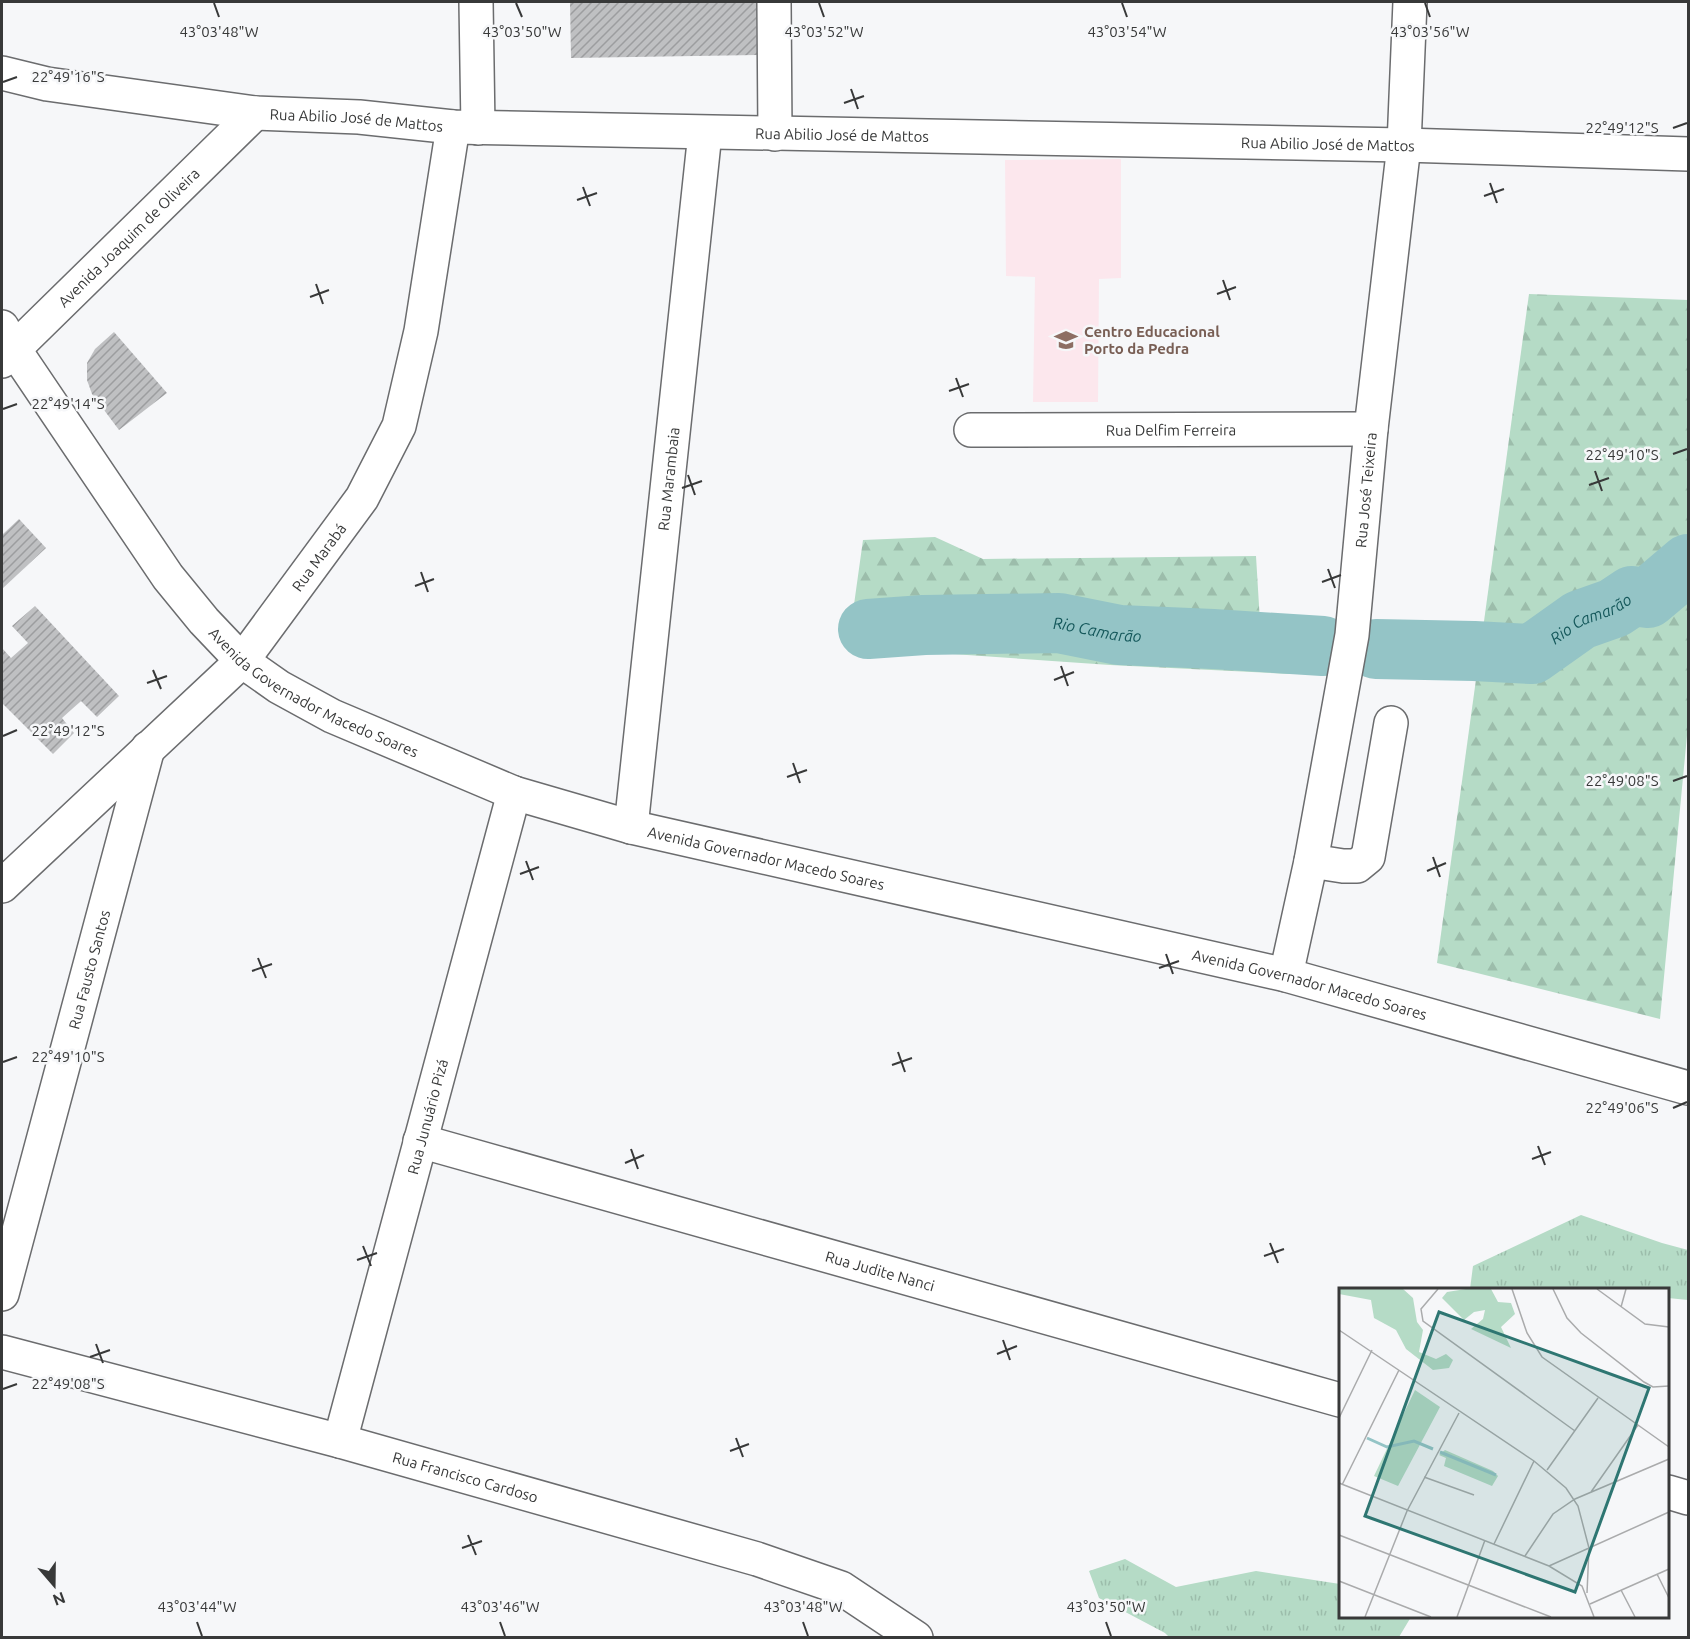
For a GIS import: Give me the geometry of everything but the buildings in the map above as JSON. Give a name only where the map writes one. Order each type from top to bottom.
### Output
[{"type":"street","name":"Rua Marabá","points":[[2,886],[242,661],[362,498],[399,426],[421,331],[465,128],[476,2]]},
{"type":"street","points":[[774,2],[775,134]]},
{"type":"street","name":"Rua José Teixeira","points":[[1286,975],[1311,861],[1352,635],[1371,429],[1404,145],[1410,2]]},
{"type":"street","name":"Rua Abilio José de Mattos","points":[[2,73],[47,84],[255,113],[358,117],[465,128],[1404,145],[1689,154]]},
{"type":"street","name":"Avenida Joaquim de Oliveira","points":[[6,346],[255,113]]},
{"type":"street","name":"Rua Marambaia","points":[[631,827],[705,133]]},
{"type":"street","name":"Avenida Governador Macedo Soares","points":[[6,346],[168,577],[204,621],[242,661],[279,687],[332,716],[514,793],[631,827],[1286,975],[1689,1088]]},
{"type":"street","name":"Rua Delfim Ferreira","points":[[971,430],[1371,429]]},
{"type":"street","points":[[1311,861],[1357,866],[1368,857],[1391,723]]},
{"type":"street","name":"Rua Fausto Santos","points":[[2,1294],[148,748]]},
{"type":"street","name":"Rua Junuário Pizá","points":[[340,1441],[514,793]]},
{"type":"street","name":"Rua Judite Nanci","points":[[420,1141],[1339,1399]]},
{"type":"street","name":"Rua Francisco Cardoso","points":[[2,1352],[340,1441],[757,1559],[841,1588],[916,1638]]},
{"type":"street","points":[[1669,1492],[1689,1498]]},
{"type":"shaded area","name":"Centro Educacional Porto da Pedra","points":[[1121,159],[1121,278],[1099,279],[1098,402],[1033,402],[1035,277],[1006,276],[1005,160]]},
{"type":"green space","points":[[1529,294],[1688,300],[1688,725],[1660,1019],[1437,963]]},
{"type":"green space","points":[[935,537],[983,559],[1256,556],[1260,622],[1321,618],[1319,652],[1297,648],[1290,674],[1110,665],[894,650],[851,626],[863,540]]},
{"type":"green space","points":[[1581,1215],[1688,1250],[1688,1300],[1669,1298],[1669,1288],[1470,1288],[1473,1266]]},
{"type":"green space","points":[[1125,1559],[1176,1587],[1256,1571],[1339,1584],[1339,1618],[1410,1618],[1399,1637],[1169,1637],[1099,1598],[1089,1571]]},
{"type":"waterway","name":"Rio Camarão","points":[[1376,649],[1532,654],[1580,620],[1614,608],[1632,596],[1648,598],[1688,564]]},
{"type":"waterway","name":"Rio Camarão","points":[[868,629],[924,625],[1059,623],[1119,635],[1323,646]]},
{"type":"place","name":"Centro Educacional Porto da Pedra","points":[[1066,340]]}]
